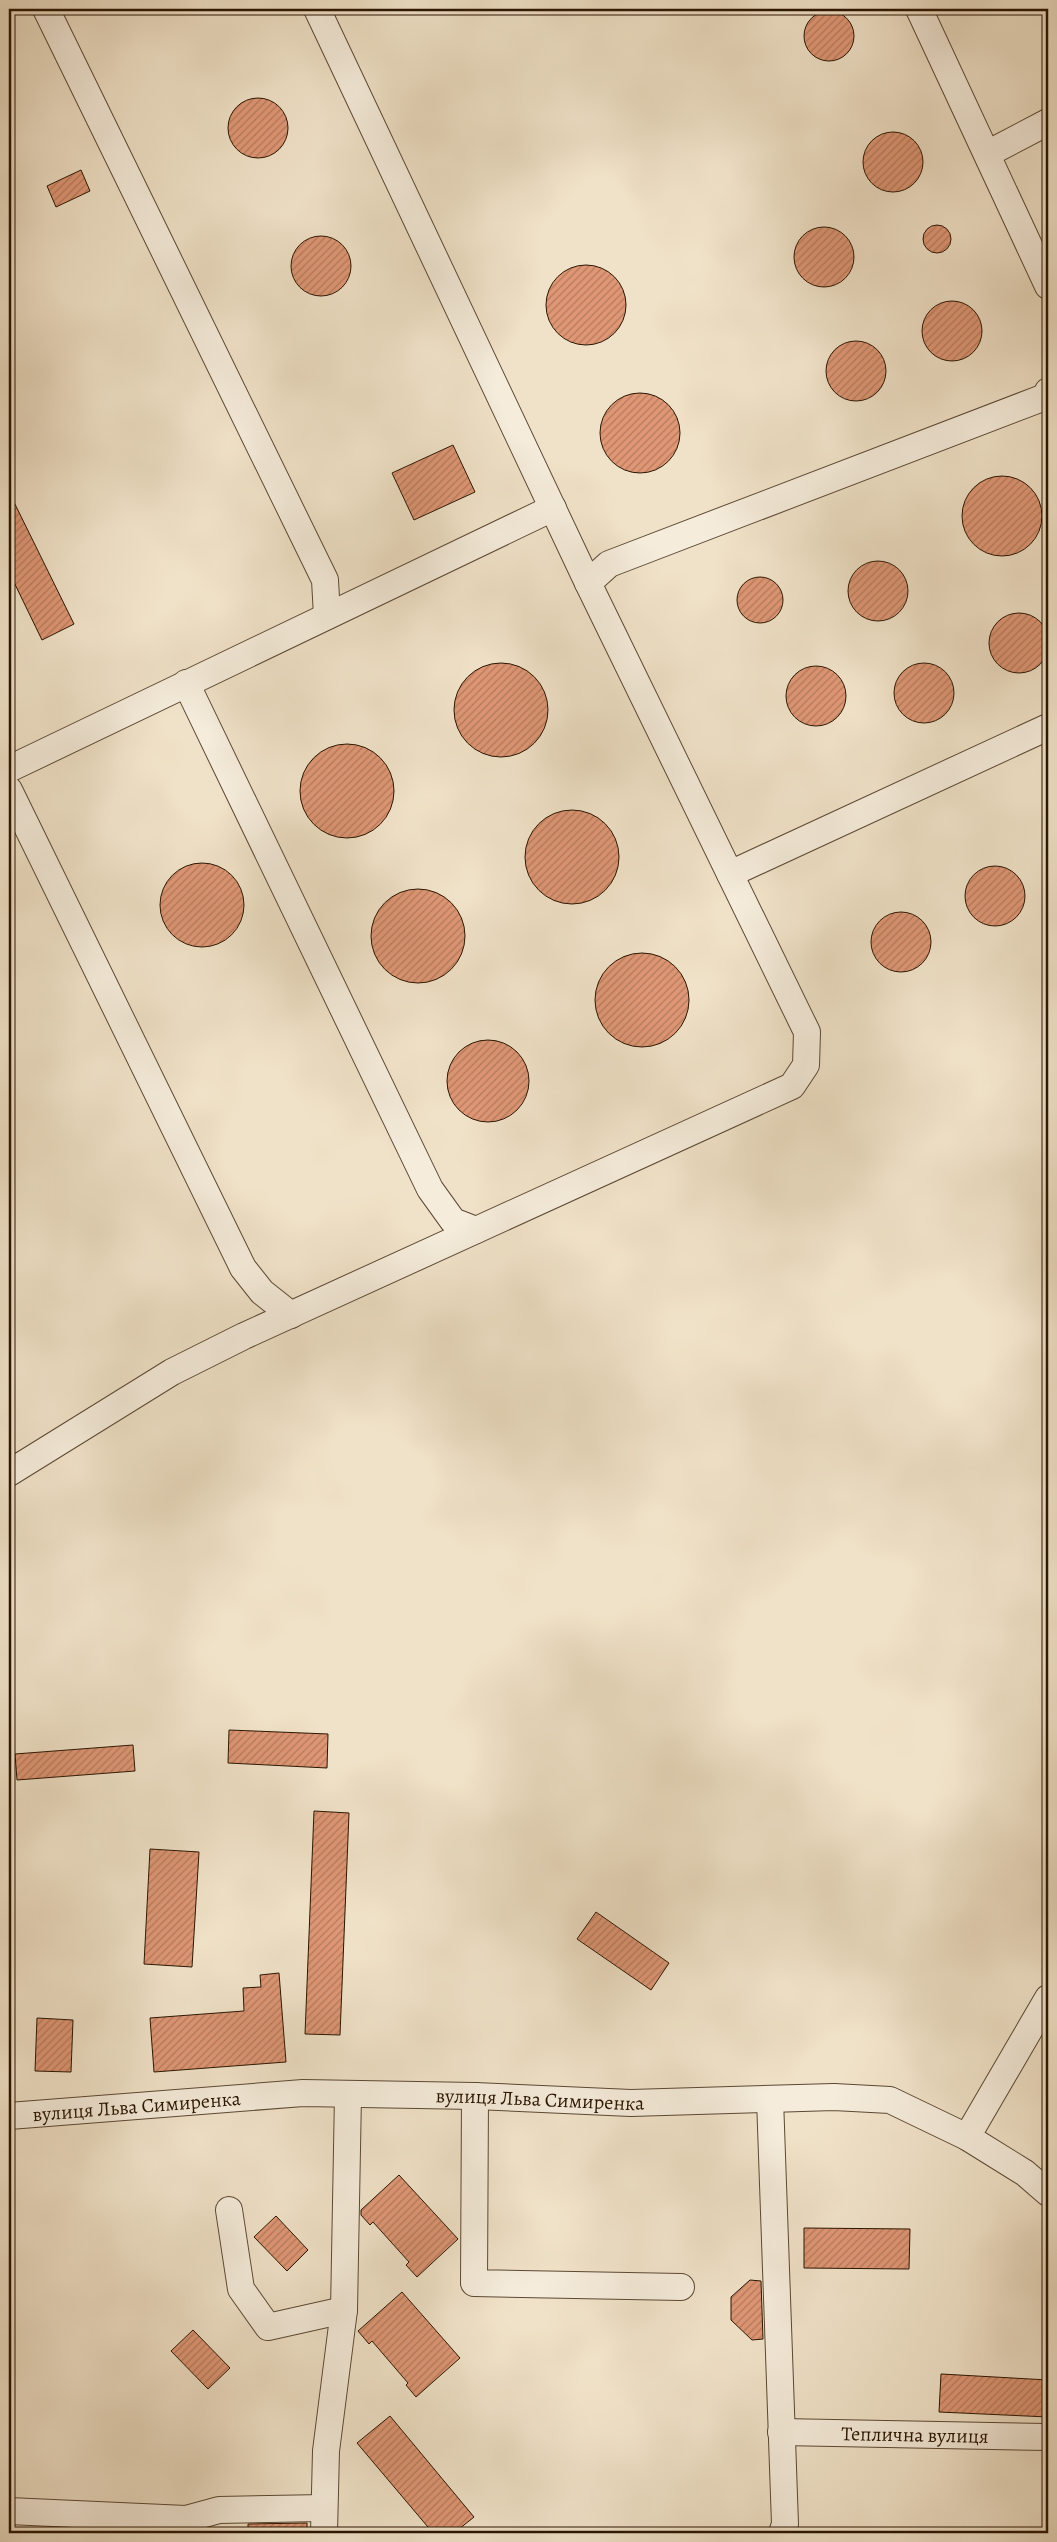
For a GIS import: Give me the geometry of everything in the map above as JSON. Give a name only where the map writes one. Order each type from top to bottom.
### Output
[{"type":"street","points":[[46,9],[325,580],[327,616]]},
{"type":"street","points":[[9,1473],[172,1372],[244,1336],[792,1086],[806,1065],[807,1032],[588,583],[317,9]]},
{"type":"street","points":[[919,9],[1048,286]]},
{"type":"street","points":[[987,154],[1048,122]]},
{"type":"street","points":[[588,583],[609,564],[1045,397],[1048,391]]},
{"type":"street","points":[[9,768],[553,508]]},
{"type":"street","points":[[186,684],[430,1188],[453,1220],[476,1230]]},
{"type":"street","points":[[730,874],[1048,727]]},
{"type":"street","points":[[9,790],[243,1268],[262,1292],[291,1315]]},
{"type":"street","points":[[967,2137],[1048,1998]]},
{"type":"street","name":"вулиця Льва Симиренка","points":[[9,2116],[303,2093],[475,2096],[631,2104],[834,2097],[890,2100],[967,2137],[1025,2173],[1048,2193]]},
{"type":"street","points":[[9,2511],[186,2519],[218,2510],[324,2521],[326,2451],[344,2310],[348,2095]]},
{"type":"street","points":[[475,2096],[474,2283],[681,2287]]},
{"type":"street","points":[[770,2099],[785,2524],[782,2533]]},
{"type":"street","points":[[229,2210],[241,2289],[268,2327],[344,2310]]},
{"type":"street","name":"Теплична вулиця","points":[[781,2432],[1048,2437]]},
{"type":"building","points":[[829,11],[847,18],[854,36],[847,54],[829,61],[811,54],[804,36],[811,18]]},
{"type":"building","points":[[252,98],[264,98],[275,103],[283,111],[288,122],[286,140],[275,153],[264,158],[252,158],[241,153],[233,145],[228,134],[228,122],[233,111],[241,103]]},
{"type":"building","points":[[887,132],[899,132],[910,137],[918,145],[923,156],[921,174],[910,187],[899,192],[887,192],[876,187],[868,179],[863,168],[863,156],[868,145],[876,137]]},
{"type":"building","points":[[81,170],[90,191],[56,207],[47,186]]},
{"type":"building","points":[[937,225],[947,229],[951,239],[947,249],[937,253],[927,249],[923,239],[927,229]]},
{"type":"building","points":[[818,227],[830,227],[841,232],[849,240],[854,251],[852,269],[841,282],[830,287],[818,287],[807,282],[799,274],[794,263],[794,251],[799,240],[807,232]]},
{"type":"building","points":[[315,236],[327,236],[338,241],[346,249],[351,260],[349,278],[338,291],[327,296],[315,296],[304,291],[296,283],[291,272],[291,260],[296,249],[304,241]]},
{"type":"building","points":[[578,265],[594,265],[615,276],[626,297],[626,313],[615,334],[594,345],[578,345],[564,339],[552,327],[546,313],[546,297],[552,283],[564,271]]},
{"type":"building","points":[[946,301],[958,301],[969,306],[977,314],[982,325],[980,343],[969,356],[958,361],[946,361],[935,356],[927,348],[922,337],[922,325],[927,314],[935,306]]},
{"type":"building","points":[[850,341],[862,341],[873,346],[881,354],[886,365],[884,383],[873,396],[862,401],[850,401],[839,396],[831,388],[826,377],[826,365],[831,354],[839,346]]},
{"type":"building","points":[[632,393],[648,393],[669,404],[680,425],[680,441],[669,462],[648,473],[632,473],[618,467],[606,455],[600,441],[600,425],[606,411],[618,399]]},
{"type":"building","points":[[453,445],[475,492],[414,520],[392,473]]},
{"type":"building","points":[[994,476],[1010,476],[1031,487],[1042,508],[1042,524],[1031,545],[1010,556],[994,556],[980,550],[968,538],[962,524],[962,508],[968,494],[980,482]]},
{"type":"building","points":[[9,492],[74,624],[42,640],[9,572]]},
{"type":"building","points":[[872,561],[884,561],[895,566],[903,574],[908,585],[906,603],[895,616],[884,621],[872,621],[861,616],[853,608],[848,597],[848,585],[853,574],[861,566]]},
{"type":"building","points":[[755,577],[765,577],[779,587],[783,600],[779,613],[773,619],[765,623],[755,623],[741,613],[737,605],[737,595],[747,581]]},
{"type":"building","points":[[1013,613],[1025,613],[1036,618],[1044,626],[1049,637],[1047,655],[1036,668],[1025,673],[1013,673],[1002,668],[994,660],[989,649],[989,637],[994,626],[1002,618]]},
{"type":"building","points":[[501,663],[519,667],[534,677],[544,692],[548,710],[544,728],[534,743],[519,753],[501,757],[483,753],[468,743],[458,728],[454,710],[458,692],[468,677],[483,667]]},
{"type":"building","points":[[918,663],[930,663],[941,668],[949,676],[954,687],[952,705],[941,718],[930,723],[918,723],[907,718],[899,710],[894,699],[894,687],[899,676],[907,668]]},
{"type":"building","points":[[810,666],[822,666],[833,671],[841,679],[846,690],[844,708],[833,721],[822,726],[810,726],[799,721],[791,713],[786,702],[786,690],[791,679],[799,671]]},
{"type":"building","points":[[347,744],[365,748],[380,758],[390,773],[394,791],[390,809],[380,824],[365,834],[347,838],[329,834],[314,824],[304,809],[300,791],[304,773],[314,758],[329,748]]},
{"type":"building","points":[[572,810],[590,814],[605,824],[615,839],[619,857],[615,875],[605,890],[590,900],[572,904],[554,900],[539,890],[529,875],[525,857],[529,839],[539,824],[554,814]]},
{"type":"building","points":[[202,863],[218,866],[232,875],[241,889],[244,905],[241,921],[232,935],[218,944],[202,947],[186,944],[172,935],[163,921],[160,905],[163,889],[172,875],[186,866]]},
{"type":"building","points":[[989,866],[1001,866],[1012,871],[1020,879],[1025,890],[1023,908],[1012,921],[1001,926],[989,926],[978,921],[970,913],[965,902],[965,890],[970,879],[978,871]]},
{"type":"building","points":[[418,889],[436,893],[451,903],[461,918],[465,936],[461,954],[451,969],[436,979],[418,983],[400,979],[385,969],[375,954],[371,936],[375,918],[385,903],[400,893]]},
{"type":"building","points":[[895,912],[907,912],[918,917],[926,925],[931,936],[929,954],[918,967],[907,972],[895,972],[884,967],[876,959],[871,948],[871,936],[876,925],[884,917]]},
{"type":"building","points":[[642,953],[660,957],[675,967],[685,982],[689,1000],[685,1018],[675,1033],[660,1043],[642,1047],[624,1043],[609,1033],[599,1018],[595,1000],[599,982],[609,967],[624,957]]},
{"type":"building","points":[[488,1040],[504,1043],[517,1052],[526,1065],[529,1081],[526,1097],[517,1110],[504,1119],[488,1122],[472,1119],[459,1110],[450,1097],[447,1081],[450,1065],[459,1052],[472,1043]]},
{"type":"building","points":[[229,1730],[328,1734],[327,1768],[228,1763]]},
{"type":"building","points":[[133,1745],[135,1771],[17,1780],[15,1754]]},
{"type":"building","points":[[314,1811],[349,1813],[340,2035],[305,2034]]},
{"type":"building","points":[[150,1849],[199,1852],[192,1967],[144,1964]]},
{"type":"building","points":[[596,1912],[669,1963],[651,1990],[577,1939]]},
{"type":"building","points":[[279,1973],[286,2062],[154,2072],[150,2018],[244,2011],[243,1988],[261,1987],[260,1975]]},
{"type":"building","points":[[37,2018],[73,2020],[71,2072],[35,2071]]},
{"type":"building","points":[[399,2175],[458,2239],[417,2277],[406,2265],[409,2262],[373,2222],[370,2225],[361,2215],[361,2210]]},
{"type":"building","points":[[276,2216],[308,2250],[287,2271],[254,2237]]},
{"type":"building","points":[[804,2228],[910,2229],[909,2269],[804,2268]]},
{"type":"building","points":[[750,2280],[761,2281],[763,2339],[752,2340],[731,2320],[731,2297]]},
{"type":"building","points":[[402,2292],[460,2358],[416,2397],[406,2385],[408,2383],[372,2341],[369,2344],[358,2331]]},
{"type":"building","points":[[193,2330],[230,2368],[208,2389],[171,2351]]},
{"type":"building","points":[[941,2374],[1048,2380],[1048,2417],[939,2412]]},
{"type":"building","points":[[390,2416],[474,2517],[454,2533],[433,2533],[357,2443]]},
{"type":"building","points":[[307,2523],[307,2533],[248,2533],[248,2524]]}]
